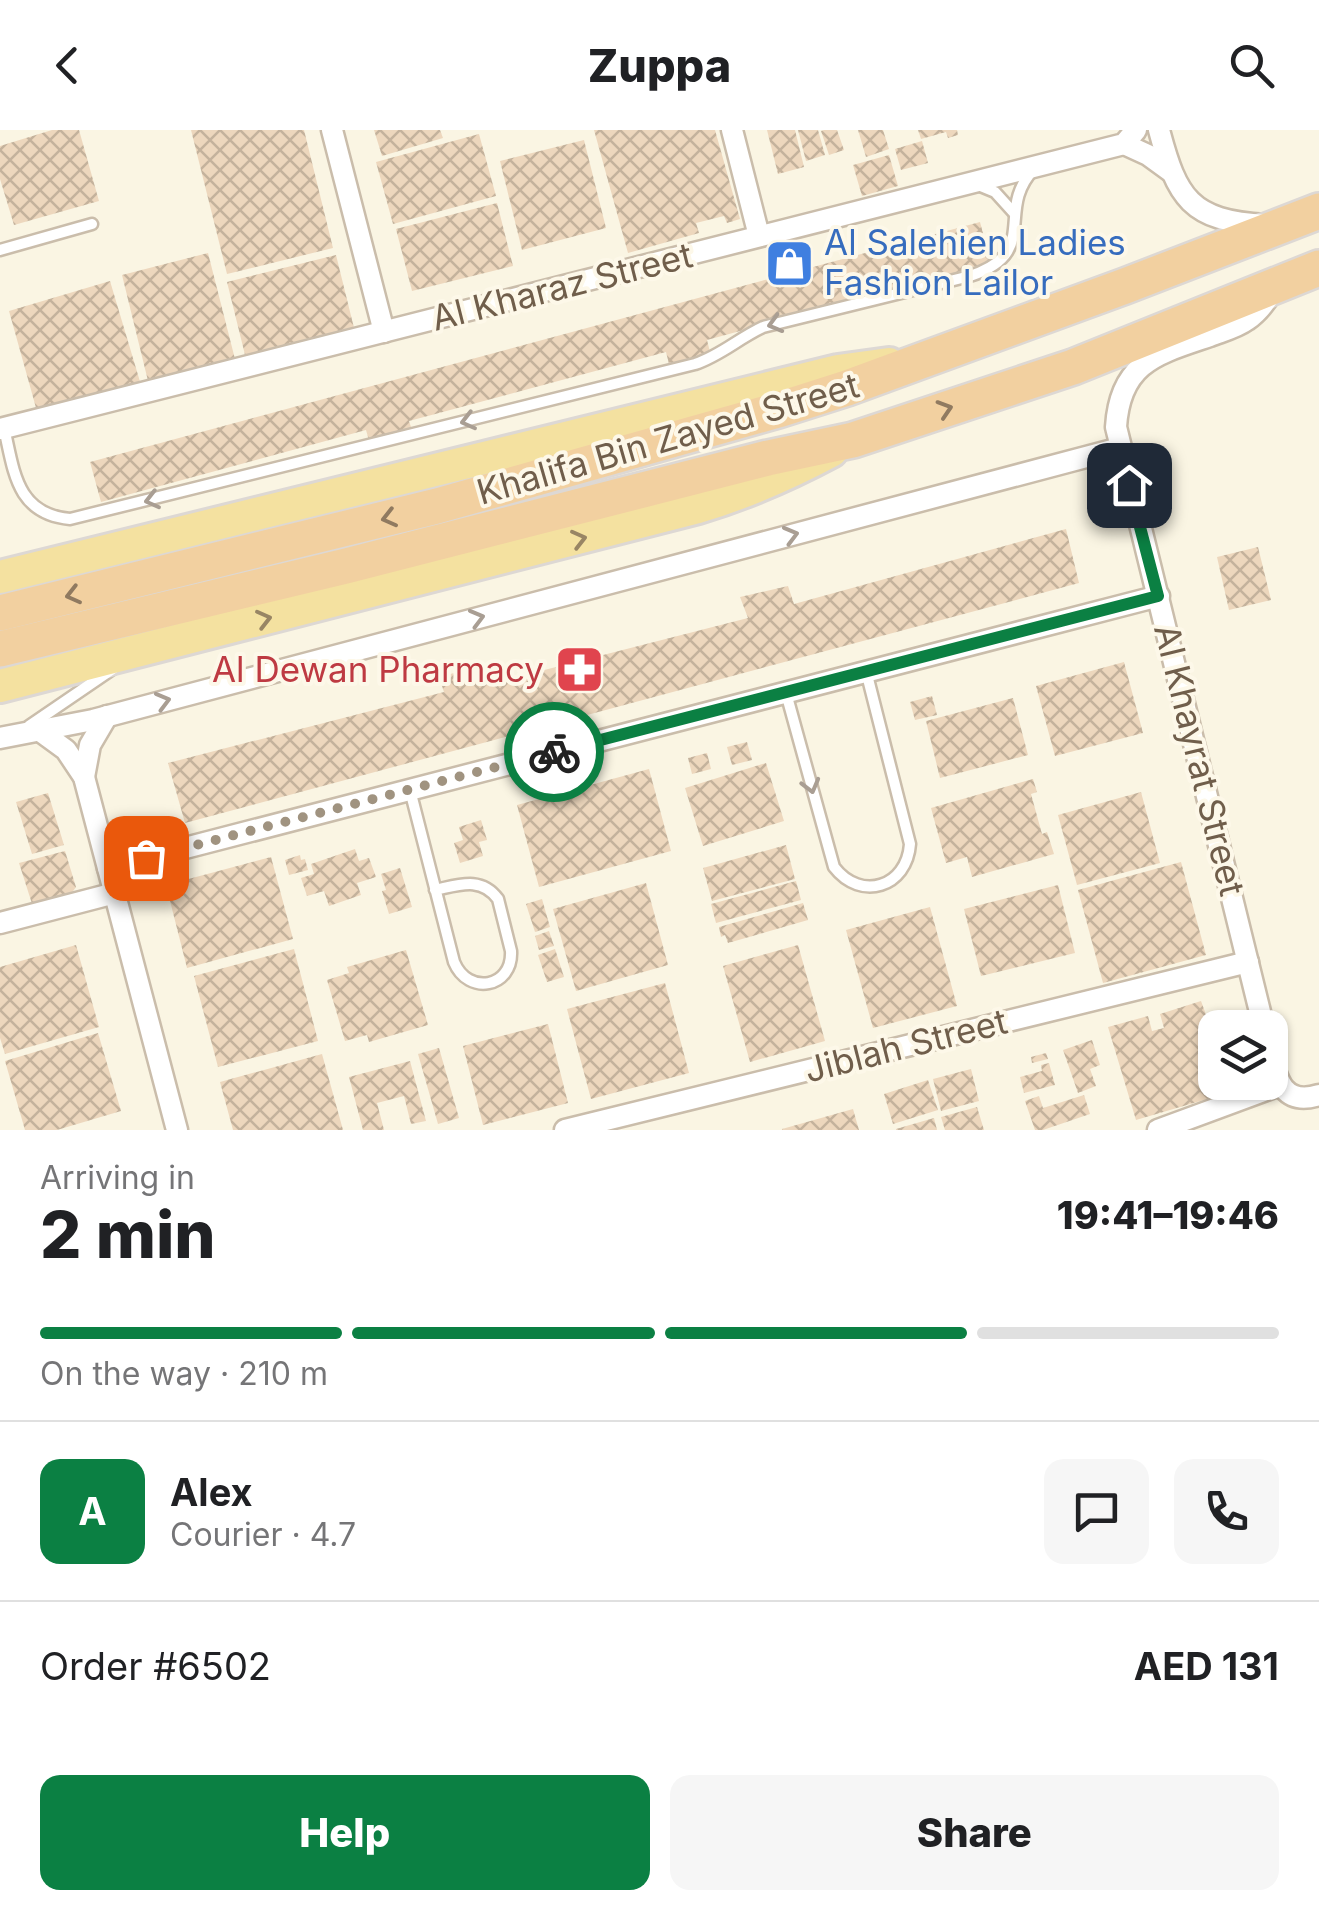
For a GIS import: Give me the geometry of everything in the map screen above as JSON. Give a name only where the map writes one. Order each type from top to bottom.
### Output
[{"type":"highway","name":"Khalifa Bin Zayed Street","points":[[0,612],[455,502],[778,410],[918,362],[1303,218]]},
{"type":"highway","name":"Khalifa Bin Zayed Street","points":[[0,649],[853,440],[1073,367],[1319,268]]},
{"type":"main road","points":[[4,575],[825,374],[918,362]]},
{"type":"main road","points":[[0,686],[698,508],[772,481],[853,440]]},
{"type":"street","points":[[332,130],[384,332]]},
{"type":"street","points":[[732,130],[759,236]]},
{"type":"street","points":[[1159,130],[1170,171],[1185,196],[1207,213],[1251,224],[1303,218]]},
{"type":"street","name":"Al Kharaz Street","points":[[1,423],[384,332],[967,184],[1130,137],[1170,171]]},
{"type":"street","name":"Al Khayrat Street","points":[[1260,1010],[1116,427],[1118,404],[1140,368],[1164,352],[1244,322],[1265,303],[1276,284]]},
{"type":"street","points":[[4,741],[1120,448]]},
{"type":"street","points":[[108,868],[1158,596]]},
{"type":"street","points":[[84,777],[90,745],[107,716]]},
{"type":"street","points":[[40,731],[66,750],[84,777],[177,1130]]},
{"type":"street","points":[[0,923],[115,893]]},
{"type":"street","name":"Jiblah Street","points":[[565,1130],[1248,962]]},
{"type":"street","points":[[1288,1091],[1294,1096],[1319,1095]]},
{"type":"street","points":[[1158,1130],[1239,1100]]},
{"type":"lane","points":[[1,423],[16,481],[28,501],[58,518],[82,518],[695,364],[763,327],[970,276],[1003,259],[1014,237],[1018,192],[1038,165]]},
{"type":"lane","points":[[967,184],[995,192],[1014,213]]},
{"type":"lane","points":[[0,250],[92,224]]},
{"type":"lane","points":[[4,741],[76,696],[138,650]]},
{"type":"lane","points":[[786,692],[834,868],[858,885],[878,886],[889,882],[905,866],[910,844],[866,671]]},
{"type":"lane","points":[[410,790],[435,890],[457,970],[479,984],[504,975],[512,951],[494,893],[472,882],[435,890]]},
{"type":"building","points":[[52,130],[79,130],[99,201],[14,225],[0,179],[0,146]]},
{"type":"building","points":[[191,130],[304,130],[333,248],[227,274]]},
{"type":"building","points":[[374,130],[440,130],[443,138],[382,156]]},
{"type":"building","points":[[594,130],[715,130],[740,219],[727,223],[724,216],[696,223],[699,233],[628,253]]},
{"type":"building","points":[[767,130],[795,130],[804,167],[778,174]]},
{"type":"building","points":[[798,130],[818,130],[825,155],[806,161]]},
{"type":"building","points":[[837,130],[844,150],[829,155],[821,131]]},
{"type":"building","points":[[858,130],[883,130],[889,149],[866,157]]},
{"type":"building","points":[[918,130],[957,130],[958,135],[948,138],[946,132],[921,139]]},
{"type":"building","points":[[479,134],[496,196],[393,224],[376,162]]},
{"type":"building","points":[[584,140],[606,228],[522,250],[500,161]]},
{"type":"building","points":[[922,141],[928,163],[901,170],[895,149]]},
{"type":"building","points":[[889,155],[898,186],[862,196],[853,165]]},
{"type":"building","points":[[497,203],[513,266],[412,291],[396,229]]},
{"type":"building","points":[[980,222],[991,263],[707,340],[711,356],[670,368],[666,352],[409,421],[413,433],[370,444],[366,430],[101,502],[90,462]]},
{"type":"building","points":[[208,253],[236,363],[149,385],[122,275]]},
{"type":"building","points":[[336,255],[356,336],[247,363],[227,282]]},
{"type":"building","points":[[110,281],[141,385],[38,415],[9,311]]},
{"type":"building","points":[[1066,529],[1079,583],[185,823],[168,763],[444,692],[439,677],[484,665],[489,684],[748,618],[740,597],[788,586],[794,604]]},
{"type":"building","points":[[1258,547],[1271,600],[1229,610],[1217,557]]},
{"type":"building","points":[[1124,662],[1143,733],[1055,756],[1036,686]]},
{"type":"building","points":[[932,696],[937,715],[915,720],[910,702]]},
{"type":"building","points":[[1013,698],[1028,755],[940,778],[926,721]]},
{"type":"building","points":[[747,742],[752,760],[732,765],[727,747]]},
{"type":"building","points":[[707,753],[711,769],[692,774],[688,758]]},
{"type":"building","points":[[766,763],[784,821],[703,846],[685,788]]},
{"type":"building","points":[[649,769],[671,851],[539,887],[517,805]]},
{"type":"building","points":[[1033,779],[1037,792],[1031,794],[1042,834],[1047,832],[1054,854],[972,877],[967,857],[946,863],[931,808]]},
{"type":"building","points":[[1141,792],[1160,863],[1077,885],[1058,815]]},
{"type":"building","points":[[48,793],[64,845],[32,854],[16,802]]},
{"type":"building","points":[[481,820],[487,840],[479,842],[483,856],[460,863],[454,843],[463,840],[459,827]]},
{"type":"building","points":[[786,845],[795,879],[712,901],[703,868]]},
{"type":"building","points":[[355,849],[359,861],[369,858],[376,877],[357,883],[361,895],[329,906],[324,891],[307,896],[301,878],[314,874],[311,864]]},
{"type":"building","points":[[65,851],[76,887],[66,901],[34,910],[19,863]]},
{"type":"building","points":[[300,855],[308,870],[289,875],[285,860]]},
{"type":"building","points":[[271,857],[293,939],[187,968],[166,885]]},
{"type":"building","points":[[1181,862],[1206,955],[1103,983],[1078,890]]},
{"type":"building","points":[[400,868],[412,907],[389,914],[381,874]]},
{"type":"building","points":[[796,881],[801,900],[716,923],[711,904]]},
{"type":"building","points":[[646,883],[668,965],[576,991],[553,909]]},
{"type":"building","points":[[1058,885],[1075,953],[981,976],[964,909]]},
{"type":"building","points":[[542,899],[550,927],[535,932],[526,904]]},
{"type":"building","points":[[803,903],[808,920],[728,943],[725,935],[721,937],[719,927]]},
{"type":"building","points":[[930,907],[957,1006],[873,1028],[846,930]]},
{"type":"building","points":[[549,931],[554,946],[539,950],[535,936]]},
{"type":"building","points":[[76,945],[99,1027],[5,1054],[0,1038],[0,967]]},
{"type":"building","points":[[798,945],[825,1041],[750,1062],[723,966]]},
{"type":"building","points":[[294,949],[318,1041],[218,1067],[194,976]]},
{"type":"building","points":[[555,949],[564,977],[547,982],[538,955]]},
{"type":"building","points":[[406,950],[428,1025],[369,1042],[367,1035],[345,1041],[327,980],[349,973],[347,967]]},
{"type":"building","points":[[665,983],[689,1073],[591,1099],[567,1009]]},
{"type":"building","points":[[1201,1001],[1204,1010],[1198,1010],[1198,1100],[1204,1100],[1136,1120],[1108,1027],[1148,1016],[1152,1031],[1164,1028],[1160,1014]]},
{"type":"building","points":[[548,1024],[568,1103],[483,1125],[463,1046]]},
{"type":"building","points":[[98,1033],[121,1111],[57,1130],[25,1130],[5,1061]]},
{"type":"building","points":[[1092,1040],[1100,1065],[1090,1069],[1096,1086],[1078,1093],[1063,1050]]},
{"type":"building","points":[[439,1048],[459,1118],[438,1124],[418,1054]]},
{"type":"building","points":[[1046,1053],[1048,1059],[1032,1063],[1031,1057]]},
{"type":"building","points":[[322,1054],[343,1130],[233,1130],[220,1082]]},
{"type":"building","points":[[410,1061],[426,1121],[411,1124],[404,1096],[377,1103],[384,1130],[363,1130],[349,1077]]},
{"type":"building","points":[[1049,1063],[1055,1085],[1024,1093],[1020,1077],[1042,1071],[1041,1065]]},
{"type":"building","points":[[971,1069],[979,1101],[941,1111],[933,1079]]},
{"type":"building","points":[[928,1080],[938,1110],[893,1124],[884,1094]]},
{"type":"building","points":[[1084,1095],[1090,1114],[1035,1130],[1025,1101],[1039,1096],[1043,1108]]},
{"type":"building","points":[[977,1107],[984,1130],[945,1130],[941,1117]]},
{"type":"building","points":[[853,1109],[859,1130],[782,1130],[782,1129]]},
{"type":"building","points":[[934,1118],[937,1130],[896,1130],[896,1129]]},
{"type":"way so far","points":[[146,858],[554,752]]},
{"type":"place","name":"Al Salehien Ladies Fashion Lailor","points":[[789,263]]},
{"type":"place","name":"Al Dewan Pharmacy","points":[[579,670]]},
{"type":"route","points":[[554,752],[1158,596],[1129,485]]}]
